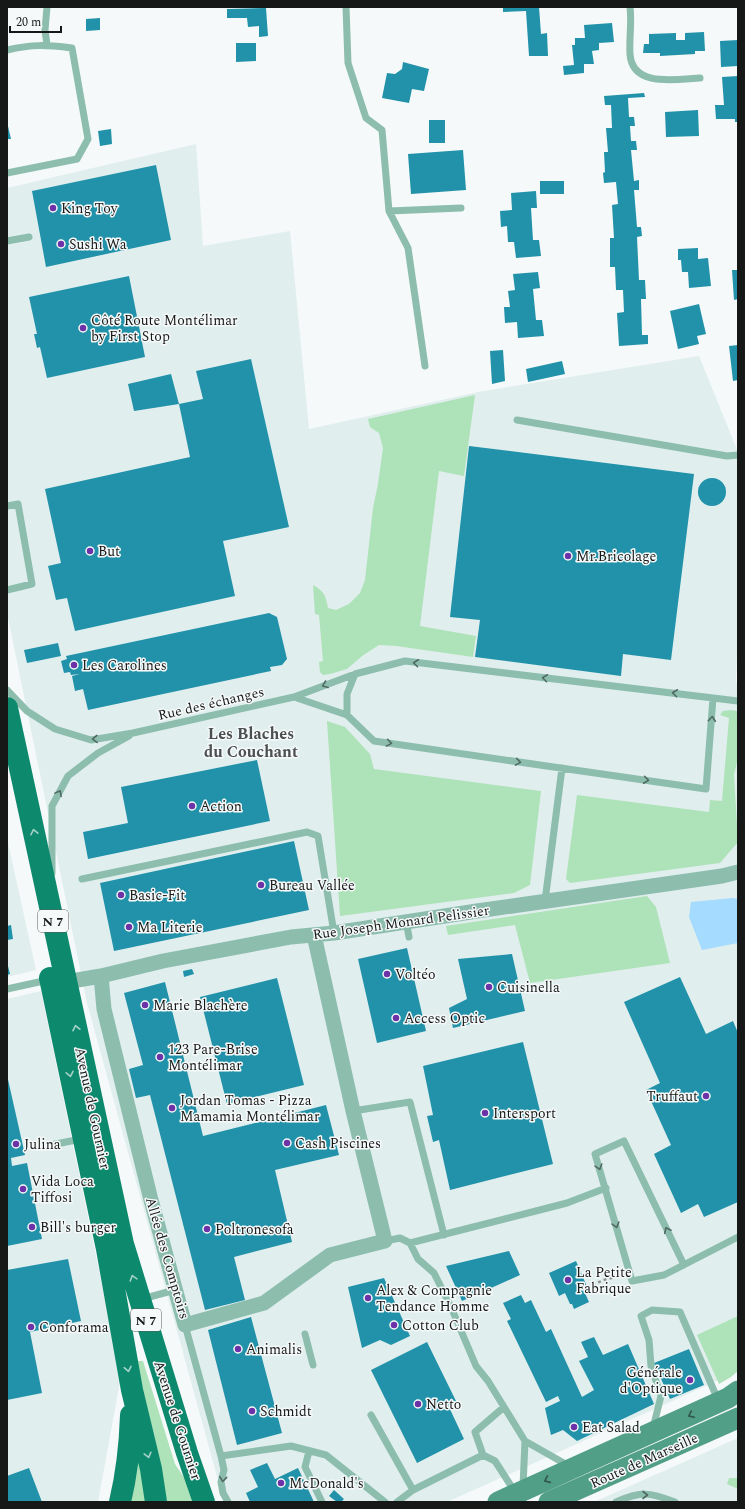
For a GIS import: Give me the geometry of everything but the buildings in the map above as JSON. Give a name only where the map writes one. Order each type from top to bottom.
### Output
[{"type":"main road","name":"Avenue de Gournier","points":[[7,708],[52,915],[58,981]]},
{"type":"main road","name":"Avenue de Gournier","points":[[7,776],[58,981],[91,1136],[107,1249],[123,1342],[132,1390],[152,1469],[156,1502]]},
{"type":"main road","name":"Avenue de Gournier","points":[[91,1136],[187,1454],[204,1502]]},
{"type":"main road","points":[[123,1342],[134,1343],[147,1355],[177,1444],[187,1454]]},
{"type":"main road","name":"N 7","points":[[120,1502],[125,1482],[130,1447],[132,1390]]},
{"type":"main road","name":"Route de Marseille","points":[[512,1496],[719,1402],[738,1391]]},
{"type":"main road","name":"Route de Marseille","points":[[549,1502],[738,1418]]},
{"type":"street","name":"Rue Joseph Monard Pelissier","points":[[58,981],[101,976],[226,949],[291,937],[334,933],[722,876],[738,872]]},
{"type":"street","points":[[314,935],[385,1241]]},
{"type":"street","name":"Allée des Comptoirs","points":[[101,976],[104,1009],[151,1200],[185,1325],[264,1303],[330,1255],[385,1241]]},
{"type":"lane","points":[[47,7],[45,30],[47,45]]},
{"type":"lane","points":[[346,7],[348,63],[366,118],[382,130],[389,211],[408,248],[425,366]]},
{"type":"lane","points":[[630,7],[630,56],[636,71],[645,77],[654,80],[700,78]]},
{"type":"lane","points":[[7,50],[27,45],[47,45],[72,48],[88,138],[77,159],[7,173]]},
{"type":"lane","points":[[389,211],[461,208]]},
{"type":"lane","points":[[7,241],[29,237]]},
{"type":"lane","points":[[517,420],[727,456],[738,455]]},
{"type":"lane","points":[[7,506],[18,504],[32,584],[7,590]]},
{"type":"lane","name":"Rue des échanges","points":[[133,733],[294,697],[355,674],[405,662],[738,702]]},
{"type":"lane","points":[[347,715],[347,694],[355,674]]},
{"type":"lane","points":[[7,690],[27,711],[55,729],[92,740],[133,733]]},
{"type":"lane","points":[[294,697],[347,715],[374,741],[706,789],[713,698]]},
{"type":"lane","points":[[52,915],[52,806],[68,776],[98,753],[133,733]]},
{"type":"lane","points":[[546,901],[562,768]]},
{"type":"lane","points":[[82,879],[307,832],[318,836],[334,933]]},
{"type":"lane","points":[[406,922],[410,938]]},
{"type":"lane","name":"Rue Joseph Monard Pelissier","points":[[7,989],[58,981]]},
{"type":"lane","points":[[354,1111],[410,1102],[444,1235]]},
{"type":"lane","points":[[51,1145],[91,1136]]},
{"type":"lane","points":[[684,1265],[624,1141],[595,1154],[632,1281],[664,1275],[684,1265],[738,1237]]},
{"type":"lane","points":[[410,1244],[567,1203],[606,1188]]},
{"type":"lane","points":[[385,1241],[400,1238],[410,1244],[418,1260],[434,1273],[451,1307],[476,1366],[525,1441],[554,1459],[574,1468]]},
{"type":"lane","points":[[140,1300],[175,1290]]},
{"type":"lane","points":[[650,1434],[661,1396],[651,1366],[649,1340],[640,1316],[652,1310],[680,1312],[719,1402]]},
{"type":"lane","points":[[185,1325],[221,1456],[224,1470],[221,1482],[223,1493],[228,1502]]},
{"type":"lane","points":[[304,1334],[313,1366]]},
{"type":"lane","points":[[504,1407],[475,1432],[483,1455],[495,1461],[512,1496]]},
{"type":"lane","points":[[372,1415],[413,1490]]},
{"type":"lane","points":[[512,1496],[525,1441]]},
{"type":"lane","points":[[221,1456],[291,1446],[309,1450],[326,1455],[385,1502]]},
{"type":"lane","points":[[309,1450],[305,1467],[322,1502]]},
{"type":"lane","points":[[397,1502],[413,1490],[483,1455]]},
{"type":"lane","points":[[616,1502],[645,1493],[675,1502]]},
{"type":"path","points":[[587,1287],[604,1280],[630,1274]]},
{"type":"shaded area","points":[[196,144],[203,246],[290,231],[309,429],[478,392],[699,356],[738,452],[738,626],[736,681],[738,688],[738,1371],[447,1502],[224,1502],[87,1003],[7,613],[7,188]]},
{"type":"shaded area","points":[[7,838],[36,970],[7,977]]},
{"type":"shaded area","points":[[41,991],[121,1376],[98,1502],[7,1502],[7,999]]},
{"type":"shaded area","points":[[738,1438],[738,1502],[594,1502]]},
{"type":"green space","points":[[475,395],[464,476],[439,471],[420,626],[476,636],[473,657],[379,645],[362,656],[347,669],[323,675],[320,672],[319,662],[323,661],[319,615],[315,614],[313,585],[320,589],[324,594],[328,608],[336,610],[349,604],[360,593],[365,580],[373,508],[383,448],[379,433],[370,427],[368,419]]},
{"type":"green space","points":[[723,711],[738,711],[738,758],[734,775],[738,842],[720,863],[570,883],[566,879],[577,795],[709,812],[710,800],[722,801],[729,718],[720,715]]},
{"type":"green space","points":[[327,721],[345,727],[370,754],[374,769],[541,791],[530,885],[514,893],[340,916]]},
{"type":"green space","points":[[647,896],[656,907],[670,963],[530,983],[515,925],[448,935],[446,926]]},
{"type":"green space","points":[[738,1316],[738,1371],[719,1384],[697,1335]]},
{"type":"green space","points":[[136,1361],[143,1361],[175,1464],[191,1488],[197,1502],[167,1502]]},
{"type":"green space","points":[[140,1440],[153,1502],[128,1502]]},
{"type":"green space","points":[[729,1478],[738,1478],[738,1489],[727,1484]]},
{"type":"water","points":[[733,898],[738,899],[738,943],[702,950],[689,917],[691,902]]},
{"type":"place","name":"King Toy","points":[[53,208]]},
{"type":"place","name":"Sushi Wa","points":[[61,244]]},
{"type":"place","name":"Côté Route Montélimar by First Stop","points":[[83,328]]},
{"type":"place","name":"But","points":[[90,551]]},
{"type":"place","name":"Mr.Bricolage","points":[[568,556]]},
{"type":"place","name":"Les Carolines","points":[[74,665]]},
{"type":"place","name":"Action","points":[[192,806]]},
{"type":"place","name":"Bureau Vallée","points":[[261,885]]},
{"type":"place","name":"Basic-Fit","points":[[121,895]]},
{"type":"place","name":"Ma Literie","points":[[129,927]]},
{"type":"place","name":"Voltéo","points":[[387,974]]},
{"type":"place","name":"Cuisinella","points":[[489,987]]},
{"type":"place","name":"Marie Blachère","points":[[145,1005]]},
{"type":"place","name":"Access Optic","points":[[396,1018]]},
{"type":"place","name":"123 Pare-Brise Montélimar","points":[[160,1057]]},
{"type":"place","name":"Truffaut","points":[[706,1096]]},
{"type":"place","name":"Jordan Tomas - Pizza Mamamia Montélimar","points":[[172,1108]]},
{"type":"place","name":"Intersport","points":[[485,1113]]},
{"type":"place","name":"Cash Piscines","points":[[287,1143]]},
{"type":"place","name":"Julina","points":[[16,1144]]},
{"type":"place","name":"Vida Loca Tiffosi","points":[[23,1189]]},
{"type":"place","name":"Bill's burger","points":[[32,1227]]},
{"type":"place","name":"Poltronesofà","points":[[207,1229]]},
{"type":"place","name":"La Petite Fabrique","points":[[568,1280]]},
{"type":"place","name":"Alex & Compagnie Tendance Homme","points":[[368,1298]]},
{"type":"place","name":"Cotton Club","points":[[394,1325]]},
{"type":"place","name":"Conforama","points":[[31,1327]]},
{"type":"place","name":"Animalis","points":[[238,1349]]},
{"type":"place","name":"Générale d'Optique","points":[[690,1380]]},
{"type":"place","name":"Netto","points":[[418,1404]]},
{"type":"place","name":"Schmidt","points":[[252,1411]]},
{"type":"place","name":"Eat Salad","points":[[574,1427]]},
{"type":"place","name":"McDonald's","points":[[281,1483]]},
{"type":"district","name":"Les Blaches du Couchant","points":[[251,742]]}]
